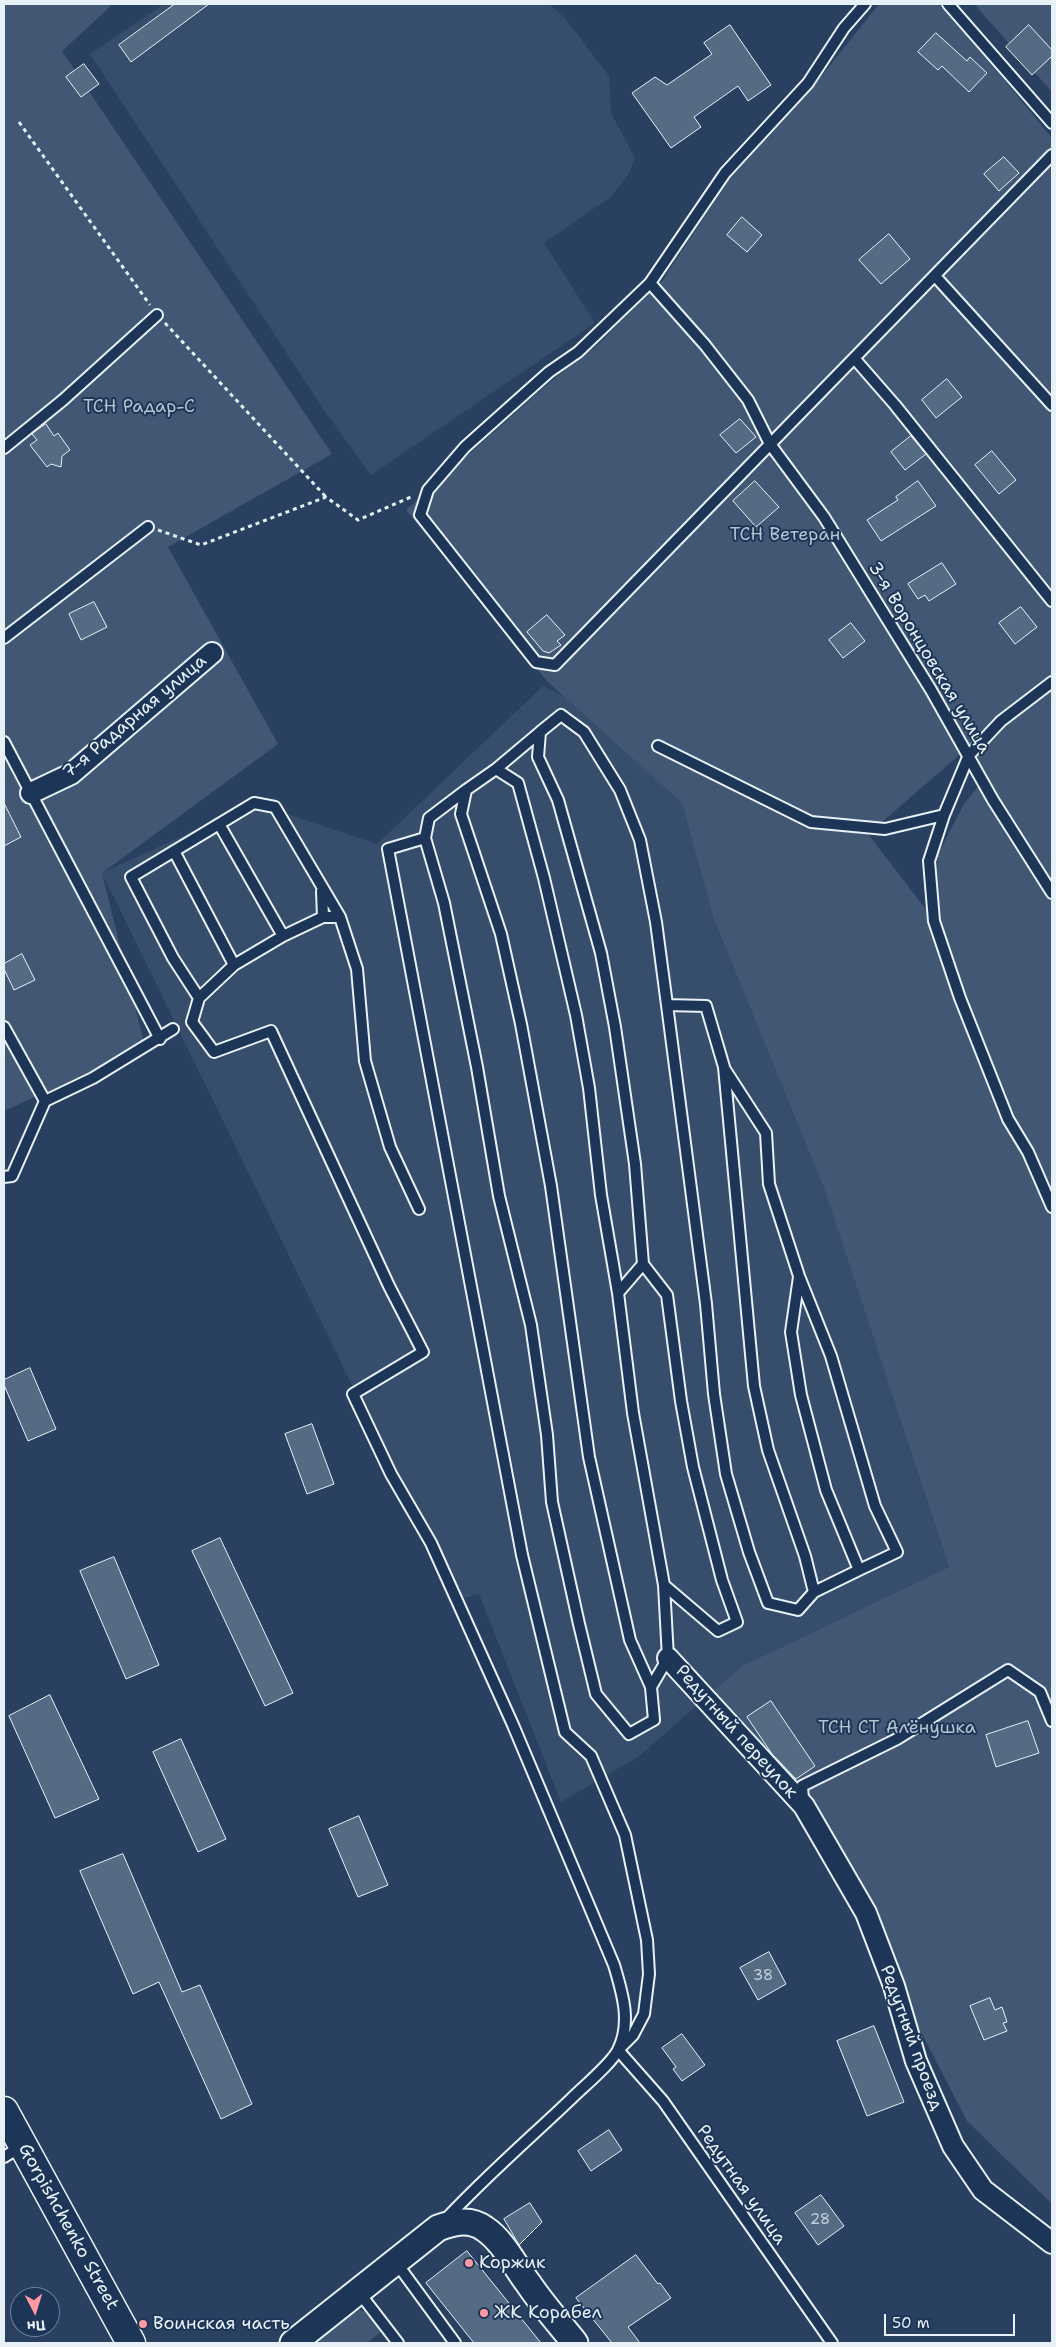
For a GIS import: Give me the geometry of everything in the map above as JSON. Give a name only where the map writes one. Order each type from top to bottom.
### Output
[{"type":"main road","name":"Gorpishchenko Street","points":[[4,2111],[13,2151],[131,2343]]},
{"type":"street","name":"7-я Радарная улица","points":[[31,793],[71,774],[212,653]]},
{"type":"street","name":"Редутный переулок","points":[[668,1658],[804,1806]]},
{"type":"street","name":"Редутный проезд","points":[[804,1806],[866,1913],[894,1986],[916,2061],[953,2146],[983,2190],[1052,2243]]},
{"type":"street","points":[[293,2343],[357,2290],[438,2228],[453,2222],[467,2221],[485,2229],[500,2245],[538,2298],[575,2343]]},
{"type":"lane","points":[[865,4],[844,28],[808,83],[725,172],[650,283],[578,352],[549,372],[465,447],[428,490],[420,515],[536,662],[555,665],[1052,155]]},
{"type":"lane","points":[[948,4],[1052,123]]},
{"type":"lane","points":[[935,276],[1052,405]]},
{"type":"lane","name":"3-я Воронцовская улица","points":[[650,283],[704,344],[748,400],[770,444],[824,517],[931,690],[993,800],[1052,893]]},
{"type":"lane","points":[[4,448],[63,400],[157,314]]},
{"type":"lane","points":[[854,358],[908,420],[1052,601]]},
{"type":"lane","points":[[4,638],[148,527]]},
{"type":"lane","points":[[1052,682],[1001,720],[969,755],[944,816],[929,861],[934,921],[960,998],[1008,1119],[1028,1152],[1052,1207]]},
{"type":"lane","points":[[466,790],[461,814],[501,934],[521,1024],[550,1186],[589,1457],[630,1640],[651,1687],[654,1720],[629,1734],[596,1694],[552,1502],[547,1435],[532,1325],[499,1196],[478,1067],[444,904],[425,838],[429,818],[466,790],[496,769],[562,715],[584,732],[620,790],[640,840],[656,922],[706,1304],[714,1394],[726,1474],[749,1552],[768,1603],[798,1610],[814,1592],[897,1552],[875,1506],[831,1356],[799,1276],[768,1184],[766,1133],[724,1067]]},
{"type":"lane","points":[[540,732],[538,757],[558,800],[601,953],[615,1027],[635,1164],[643,1264],[667,1295],[681,1401],[693,1467],[722,1580],[737,1622],[718,1632],[664,1585]]},
{"type":"lane","points":[[4,742],[160,1039]]},
{"type":"lane","points":[[658,746],[811,822],[885,829],[944,816]]},
{"type":"lane","points":[[496,769],[518,783],[576,1015],[589,1088],[601,1195],[618,1293],[633,1413],[664,1585],[668,1658],[651,1687]]},
{"type":"lane","points":[[199,998],[173,958],[131,877],[254,803],[275,807],[340,917],[357,969],[365,1061],[390,1147],[419,1209]]},
{"type":"lane","points":[[219,824],[283,936]]},
{"type":"lane","points":[[425,838],[388,849],[522,1555],[565,1732],[591,1756],[625,1835],[648,1940],[649,1974],[644,2014],[633,2035],[591,2080],[464,2200],[438,2228]]},
{"type":"lane","points":[[174,851],[234,965]]},
{"type":"lane","points":[[322,888],[323,917]]},
{"type":"lane","points":[[340,917],[323,917],[283,936],[234,965],[199,998],[192,1022],[214,1052],[271,1031],[389,1286],[423,1352],[353,1394],[391,1474],[431,1543],[513,1725],[614,1964],[624,1998],[625,2024],[618,2050]]},
{"type":"lane","points":[[667,1006],[706,1006],[724,1067],[754,1386],[768,1450],[805,1556],[814,1592]]},
{"type":"lane","points":[[4,1027],[45,1101]]},
{"type":"lane","points":[[4,1176],[12,1176],[45,1101],[93,1078],[160,1039],[173,1029]]},
{"type":"lane","points":[[618,1293],[643,1264]]},
{"type":"lane","points":[[799,1276],[791,1332],[801,1395],[826,1490],[860,1570]]},
{"type":"lane","points":[[804,1806],[802,1786],[897,1739],[1008,1670],[1040,1692],[1052,1721]]},
{"type":"lane","name":"Редутная улица","points":[[618,2050],[663,2102],[832,2343]]},
{"type":"lane","points":[[464,2200],[485,2229]]},
{"type":"lane","points":[[395,2261],[455,2343]]},
{"type":"lane","points":[[357,2290],[398,2343]]},
{"type":"path","points":[[148,527],[201,545],[326,497],[358,520],[428,490]]},
{"type":"shaded area","points":[[164,4],[549,4],[565,18],[609,76],[611,113],[635,158],[629,173],[612,196],[544,243],[595,323],[371,475],[326,413],[90,54]]},
{"type":"shaded area","points":[[543,686],[586,707],[682,803],[713,917],[825,1191],[949,1567],[742,1666],[638,1757],[561,1802],[479,1594],[457,1600],[102,873],[254,803],[377,844]]},
{"type":"green space","name":"ТСН Радар-С","points":[[4,4],[113,4],[62,51],[332,454],[168,547],[278,744],[102,873],[145,1047],[4,1111]]},
{"type":"green space","points":[[879,4],[938,4],[965,32],[1052,138],[1052,675],[868,834],[934,920],[938,854],[964,804],[983,780],[969,755],[1052,686],[1052,2204],[967,2121],[804,1806],[711,1693],[742,1666],[949,1567],[825,1191],[713,917],[682,803],[547,681],[406,510],[551,381],[595,347],[662,281],[732,175],[815,84]]},
{"type":"green space","points":[[974,4],[1052,4],[1052,92]]},
{"type":"green space","points":[[350,2306],[368,2313],[390,2343],[381,2332],[367,2343],[307,2343]]},
{"type":"building","points":[[175,4],[209,4],[131,62],[119,45]]},
{"type":"building","points":[[730,25],[771,85],[748,101],[738,86],[694,117],[701,127],[671,148],[632,93],[655,77],[667,85],[712,54],[704,43]]},
{"type":"building","points":[[1029,25],[1052,50],[1052,56],[1032,75],[1006,47]]},
{"type":"building","points":[[936,33],[967,61],[970,57],[987,73],[969,92],[942,66],[938,70],[918,52]]},
{"type":"building","points":[[84,64],[99,84],[81,97],[66,77]]},
{"type":"building","points":[[1004,157],[1019,173],[999,191],[984,174]]},
{"type":"building","points":[[742,217],[762,235],[747,252],[727,235]]},
{"type":"building","points":[[889,234],[910,259],[881,284],[859,260]]},
{"type":"building","points":[[947,379],[962,397],[936,418],[922,400]]},
{"type":"building","points":[[740,419],[756,437],[736,453],[720,435]]},
{"type":"building","points":[[46,424],[54,436],[58,433],[70,450],[62,456],[61,467],[51,464],[47,467],[30,445],[37,440],[32,434]]},
{"type":"building","points":[[911,436],[926,454],[905,470],[891,452]]},
{"type":"building","points":[[992,451],[1016,480],[999,494],[975,465]]},
{"type":"building","points":[[755,481],[779,507],[756,527],[733,501]]},
{"type":"building","points":[[918,481],[936,506],[881,541],[867,520],[898,500],[896,497]]},
{"type":"building","points":[[942,563],[956,584],[929,601],[925,595],[918,599],[908,584]]},
{"type":"building","points":[[94,602],[107,627],[81,640],[69,614]]},
{"type":"building","points":[[1021,607],[1037,627],[1015,644],[999,623]]},
{"type":"building","points":[[547,615],[565,635],[557,641],[561,645],[549,653],[543,651],[527,632]]},
{"type":"building","points":[[851,623],[865,641],[843,658],[829,640]]},
{"type":"building","points":[[4,803],[21,837],[4,846]]},
{"type":"building","points":[[22,954],[35,980],[14,990],[4,969],[4,964]]},
{"type":"building","points":[[30,1368],[56,1429],[28,1441],[4,1385],[4,1380]]},
{"type":"building","points":[[312,1424],[334,1484],[307,1494],[285,1434]]},
{"type":"building","points":[[220,1538],[293,1693],[265,1706],[192,1551]]},
{"type":"building","points":[[114,1557],[159,1665],[126,1679],[80,1571]]},
{"type":"building","points":[[50,1695],[99,1799],[55,1818],[9,1716]]},
{"type":"building","points":[[771,1701],[815,1766],[796,1779],[772,1754],[747,1717]]},
{"type":"building","points":[[1028,1721],[1039,1753],[996,1767],[986,1735]]},
{"type":"building","points":[[181,1739],[226,1839],[198,1852],[153,1752]]},
{"type":"building","points":[[359,1816],[388,1885],[358,1897],[329,1829]]},
{"type":"building","points":[[123,1854],[182,1992],[200,1985],[252,2104],[221,2119],[159,1982],[133,1994],[80,1871]]},
{"type":"building","points":[[769,1952],[786,1984],[758,2000],[740,1968]]},
{"type":"building","points":[[990,1998],[995,2010],[1002,2007],[1007,2022],[1003,2023],[1007,2031],[984,2040],[970,2006]]},
{"type":"building","points":[[874,2026],[904,2102],[867,2116],[837,2041]]},
{"type":"building","points":[[682,2034],[705,2065],[682,2081],[673,2069],[676,2067],[662,2048]]},
{"type":"building","points":[[609,2130],[622,2150],[591,2171],[578,2151]]},
{"type":"building","points":[[821,2195],[844,2226],[818,2245],[795,2213]]},
{"type":"building","points":[[530,2203],[542,2222],[519,2245],[504,2219]]},
{"type":"building","name":"ЖК Корабел","points":[[467,2251],[541,2343],[474,2343],[426,2283]]},
{"type":"building","points":[[636,2255],[671,2298],[628,2327],[640,2343],[612,2343],[576,2298]]},
{"type":"place","name":"Коржик","points":[[469,2263]]},
{"type":"place","name":"ЖК Корабел","points":[[484,2313]]},
{"type":"place","name":"Воинская часть","points":[[143,2324]]},
{"type":"park label","name":"ТСН Ветеран","points":[[785,535]]},
{"type":"park label","name":"ТСН СТ Алёнушка","points":[[897,1728]]}]
